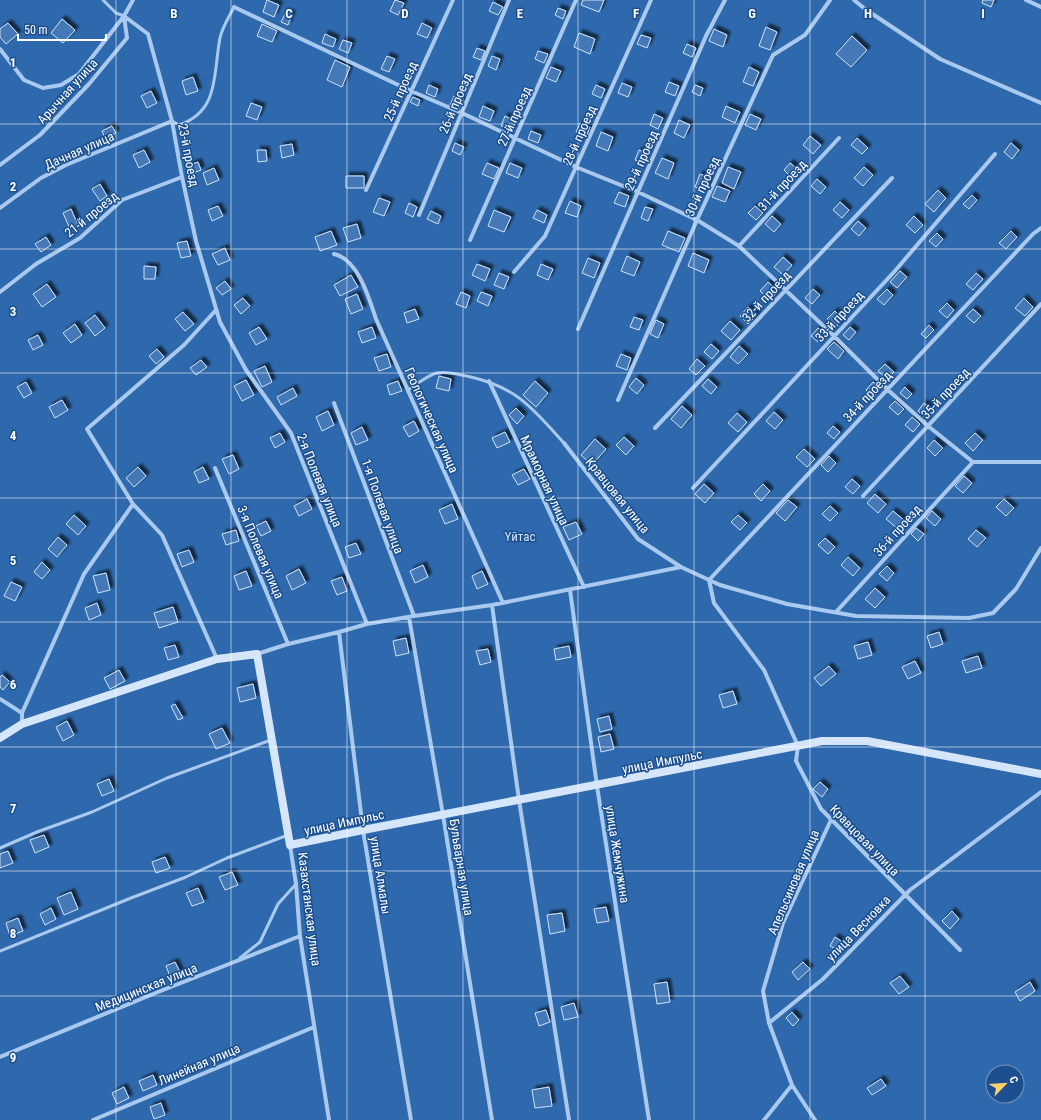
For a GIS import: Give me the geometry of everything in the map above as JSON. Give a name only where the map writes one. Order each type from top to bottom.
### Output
[{"type":"street","points":[[0,49],[24,80],[43,88],[61,85],[79,74],[124,16],[133,0]]},
{"type":"street","name":"25-й проезд","points":[[366,190],[452,0]]},
{"type":"street","name":"26-й проезд","points":[[419,215],[509,0]]},
{"type":"street","name":"27-й проезд","points":[[470,240],[576,0]]},
{"type":"street","name":"28-й проезд","points":[[514,272],[545,236],[651,0]]},
{"type":"street","name":"29-й проезд","points":[[578,329],[706,36],[725,0]]},
{"type":"street","name":"30-й проезд","points":[[618,400],[697,220],[773,55],[805,35],[830,0]]},
{"type":"street","points":[[854,0],[940,59],[1041,103]]},
{"type":"street","points":[[1026,0],[1041,7]]},
{"type":"street","points":[[234,7],[515,139],[576,167],[638,192],[697,220],[739,246],[834,336],[887,389],[928,426],[973,462],[1041,462]]},
{"type":"street","name":"23-й проезд","points":[[124,16],[148,34],[172,121],[196,241],[216,310]]},
{"type":"street","name":"Арычная улица","points":[[0,165],[40,136],[88,84],[127,38],[124,16]]},
{"type":"street","name":"Дачная улица","points":[[0,208],[41,178],[66,165],[172,121]]},
{"type":"street","name":"31-й проезд","points":[[739,246],[839,138]]},
{"type":"street","name":"33-й проезд","points":[[693,488],[894,272],[995,154]]},
{"type":"street","name":"21-й проезд","points":[[0,292],[36,264],[80,238],[122,200],[182,177]]},
{"type":"street","name":"32-й проезд","points":[[655,428],[892,178]]},
{"type":"street","name":"34-й проезд","points":[[709,580],[1033,234],[1041,228]]},
{"type":"street","name":"Геологическая улица","points":[[334,254],[342,255],[350,262],[364,286],[376,319],[503,603]]},
{"type":"street","name":"35-й проезд","points":[[863,496],[1041,304]]},
{"type":"street","points":[[216,310],[184,345],[88,429],[133,504],[162,535],[217,659]]},
{"type":"street","name":"2-я Полевая улица","points":[[216,310],[220,322],[246,370],[291,433],[367,624]]},
{"type":"street","name":"Мраморная улица","points":[[489,382],[584,587]]},
{"type":"street","name":"1-я Полевая улица","points":[[334,403],[414,616]]},
{"type":"street","name":"Кравцовая улица","points":[[564,443],[638,539],[681,567],[720,585],[787,604],[856,616],[969,618],[993,613],[1016,589],[1041,548]]},
{"type":"street","name":"36-й проезд","points":[[836,612],[973,462]]},
{"type":"street","name":"3-я Полевая улица","points":[[215,468],[288,644]]},
{"type":"street","points":[[22,724],[22,713],[84,574],[133,504]]},
{"type":"street","points":[[0,738],[22,724],[217,659],[257,654],[288,644],[367,624],[492,605],[681,567]]},
{"type":"street","name":"Кравцовая улица","points":[[709,580],[714,603],[764,670],[798,746],[796,761],[821,809],[960,950]]},
{"type":"street","name":"улица Жемчужина","points":[[570,590],[597,786],[649,1120]]},
{"type":"street","points":[[492,605],[569,1120]]},
{"type":"street","name":"Бульварная улица","points":[[409,617],[443,815],[492,1120]]},
{"type":"street","name":"улица Алмалы","points":[[339,632],[363,830],[411,1120]]},
{"type":"street","name":"Казахстанская улица","points":[[257,654],[296,884],[300,936],[328,1120]]},
{"type":"street","points":[[0,699],[22,713]]},
{"type":"street","name":"улица Импульс","points":[[290,845],[822,741],[867,741],[1041,774]]},
{"type":"street","name":"улица Весновка","points":[[769,1023],[822,979],[910,890],[1041,792]]},
{"type":"street","name":"Апельсиновая улица","points":[[815,1120],[792,1085],[769,1023],[763,990],[783,923],[831,820]]},
{"type":"street","name":"Медицинская улица","points":[[0,1057],[300,936]]},
{"type":"street","name":"Линейная улица","points":[[93,1120],[314,1027]]},
{"type":"street","points":[[764,1120],[792,1085]]},
{"type":"lane","points":[[103,0],[116,13],[124,16]]},
{"type":"lane","points":[[172,121],[179,125],[190,121],[202,111],[207,104],[213,92],[220,36],[234,7]]},
{"type":"lane","points":[[408,390],[436,372],[453,373],[489,382],[508,390],[530,406],[564,443]]},
{"type":"lane","points":[[0,848],[37,832],[92,812],[167,778],[271,740]]},
{"type":"lane","points":[[0,951],[131,898],[186,878],[227,858],[288,835]]},
{"type":"lane","points":[[238,960],[260,942],[278,904],[296,884]]},
{"type":"green space","name":"Үйтас","points":[[0,0],[1041,0],[1041,1120],[0,1120]]},
{"type":"building","points":[[267,0],[279,5],[274,17],[263,12]]},
{"type":"building","points":[[395,0],[404,3],[398,15],[390,11]]},
{"type":"building","points":[[583,0],[604,0],[599,12],[581,5]]},
{"type":"building","points":[[983,0],[994,0],[991,7],[982,3]]},
{"type":"building","points":[[493,2],[503,7],[498,15],[489,11]]},
{"type":"building","points":[[558,8],[566,11],[563,19],[555,15]]},
{"type":"building","points":[[286,12],[292,14],[288,25],[281,22]]},
{"type":"building","points":[[62,19],[75,30],[63,43],[51,33]]},
{"type":"building","points":[[8,23],[18,34],[6,44],[0,37],[0,29]]},
{"type":"building","points":[[422,23],[432,28],[427,38],[417,34]]},
{"type":"building","points":[[262,24],[277,31],[272,42],[257,36]]},
{"type":"building","points":[[766,27],[777,32],[770,50],[759,46]]},
{"type":"building","points":[[714,29],[727,35],[723,47],[709,41]]},
{"type":"building","points":[[579,33],[595,39],[590,54],[574,47]]},
{"type":"building","points":[[325,34],[336,39],[333,47],[322,43]]},
{"type":"building","points":[[641,35],[651,38],[647,48],[637,44]]},
{"type":"building","points":[[852,36],[867,50],[851,67],[836,54]]},
{"type":"building","points":[[343,40],[352,43],[348,53],[339,49]]},
{"type":"building","points":[[687,44],[696,48],[692,57],[683,53]]},
{"type":"building","points":[[477,48],[485,51],[481,60],[473,57]]},
{"type":"building","points":[[538,51],[548,54],[544,63],[535,59]]},
{"type":"building","points":[[387,56],[395,59],[389,72],[381,69]]},
{"type":"building","points":[[492,56],[500,59],[496,70],[488,66]]},
{"type":"building","points":[[335,60],[350,67],[342,87],[327,80]]},
{"type":"building","points":[[551,67],[561,71],[556,82],[546,78]]},
{"type":"building","points":[[749,67],[759,72],[753,86],[743,82]]},
{"type":"building","points":[[193,77],[198,91],[186,95],[182,81]]},
{"type":"building","points":[[669,82],[679,86],[675,96],[665,92]]},
{"type":"building","points":[[622,83],[632,87],[628,97],[618,93]]},
{"type":"building","points":[[429,85],[438,89],[435,97],[426,93]]},
{"type":"building","points":[[596,85],[605,89],[601,98],[592,94]]},
{"type":"building","points":[[695,85],[703,88],[700,96],[692,92]]},
{"type":"building","points":[[151,91],[157,103],[147,108],[141,96]]},
{"type":"building","points":[[454,96],[462,100],[459,109],[450,105]]},
{"type":"building","points":[[413,97],[420,100],[418,106],[410,102]]},
{"type":"building","points":[[251,103],[262,107],[257,120],[246,116]]},
{"type":"building","points":[[483,106],[494,111],[490,121],[479,117]]},
{"type":"building","points":[[726,106],[740,112],[735,123],[722,117]]},
{"type":"building","points":[[654,114],[663,118],[658,129],[650,125]]},
{"type":"building","points":[[750,114],[761,119],[756,130],[745,125]]},
{"type":"building","points":[[505,116],[516,121],[512,130],[501,126]]},
{"type":"building","points":[[679,120],[690,125],[684,138],[674,133]]},
{"type":"building","points":[[580,123],[590,127],[586,137],[576,132]]},
{"type":"building","points":[[112,126],[116,133],[105,138],[102,131]]},
{"type":"building","points":[[531,131],[541,135],[538,143],[528,139]]},
{"type":"building","points":[[601,132],[613,137],[608,151],[596,146]]},
{"type":"building","points":[[810,136],[821,145],[813,154],[803,145]]},
{"type":"building","points":[[857,138],[868,148],[862,154],[851,145]]},
{"type":"building","points":[[455,143],[464,147],[460,155],[452,151]]},
{"type":"building","points":[[1011,143],[1019,150],[1012,159],[1004,152]]},
{"type":"building","points":[[292,144],[294,155],[282,158],[280,146]]},
{"type":"building","points":[[144,150],[150,162],[139,168],[133,155]]},
{"type":"building","points":[[257,150],[266,150],[267,161],[258,162]]},
{"type":"building","points":[[639,150],[647,153],[643,163],[635,160]]},
{"type":"building","points":[[662,158],[674,163],[668,179],[655,173]]},
{"type":"building","points":[[198,162],[201,170],[190,174],[187,166]]},
{"type":"building","points":[[487,163],[499,168],[494,179],[482,174]]},
{"type":"building","points":[[510,163],[522,168],[518,178],[506,173]]},
{"type":"building","points":[[790,163],[800,171],[793,179],[784,170]]},
{"type":"building","points":[[728,167],[741,172],[734,189],[722,183]]},
{"type":"building","points":[[864,167],[873,175],[863,186],[854,178]]},
{"type":"building","points":[[214,168],[219,180],[207,185],[203,173]]},
{"type":"building","points":[[700,174],[710,178],[705,191],[695,187]]},
{"type":"building","points":[[346,176],[364,176],[364,188],[346,188]]},
{"type":"building","points":[[817,179],[826,187],[820,194],[811,186]]},
{"type":"building","points":[[100,184],[107,196],[100,201],[92,189]]},
{"type":"building","points":[[717,186],[730,191],[725,202],[712,197]]},
{"type":"building","points":[[938,190],[946,198],[934,212],[925,204]]},
{"type":"building","points":[[619,192],[629,196],[625,207],[614,203]]},
{"type":"building","points":[[972,195],[977,200],[969,209],[963,204]]},
{"type":"building","points":[[379,198],[390,202],[384,216],[373,212]]},
{"type":"building","points":[[570,201],[581,206],[577,217],[565,213]]},
{"type":"building","points":[[840,202],[849,210],[842,218],[833,210]]},
{"type":"building","points":[[409,203],[417,207],[413,217],[405,213]]},
{"type":"building","points":[[218,206],[223,216],[212,221],[208,210]]},
{"type":"building","points":[[755,206],[763,213],[756,220],[748,213]]},
{"type":"building","points":[[645,207],[653,209],[648,221],[641,218]]},
{"type":"building","points":[[71,209],[78,225],[70,229],[63,213]]},
{"type":"building","points":[[494,210],[511,217],[504,232],[488,226]]},
{"type":"building","points":[[537,210],[547,215],[544,223],[533,218]]},
{"type":"building","points":[[431,211],[441,216],[438,224],[427,219]]},
{"type":"building","points":[[772,216],[781,224],[774,232],[765,224]]},
{"type":"building","points":[[914,216],[923,225],[915,233],[906,225]]},
{"type":"building","points":[[858,221],[866,228],[859,236],[851,229]]},
{"type":"building","points":[[357,224],[361,238],[348,242],[343,228]]},
{"type":"building","points":[[331,231],[337,245],[320,251],[315,237]]},
{"type":"building","points":[[668,231],[685,238],[679,252],[662,245]]},
{"type":"building","points":[[1011,231],[1017,237],[1006,249],[999,243]]},
{"type":"building","points":[[937,233],[943,239],[936,247],[929,241]]},
{"type":"building","points":[[46,237],[51,245],[41,252],[35,244]]},
{"type":"building","points":[[187,241],[191,256],[181,258],[177,243]]},
{"type":"building","points":[[225,248],[230,260],[218,265],[212,254]]},
{"type":"building","points":[[693,253],[709,260],[704,273],[688,266]]},
{"type":"building","points":[[627,256],[640,262],[634,276],[621,271]]},
{"type":"building","points":[[783,257],[792,265],[783,275],[774,267]]},
{"type":"building","points":[[588,258],[600,263],[594,278],[582,273]]},
{"type":"building","points":[[477,264],[490,269],[485,281],[472,275]]},
{"type":"building","points":[[541,264],[553,269],[548,280],[537,275]]},
{"type":"building","points":[[144,266],[156,267],[155,279],[144,279]]},
{"type":"building","points":[[900,271],[907,277],[897,288],[890,282]]},
{"type":"building","points":[[499,273],[509,277],[504,289],[494,285]]},
{"type":"building","points":[[976,273],[983,279],[973,290],[966,284]]},
{"type":"building","points":[[351,275],[358,287],[340,296],[334,285]]},
{"type":"building","points":[[225,281],[231,289],[222,295],[216,288]]},
{"type":"building","points":[[768,282],[778,291],[770,300],[760,291]]},
{"type":"building","points":[[47,284],[56,297],[42,307],[33,294]]},
{"type":"building","points":[[813,289],[820,295],[812,304],[805,298]]},
{"type":"building","points":[[887,289],[893,295],[884,305],[877,299]]},
{"type":"building","points":[[461,292],[470,296],[466,308],[456,304]]},
{"type":"building","points":[[481,292],[492,296],[488,306],[477,301]]},
{"type":"building","points":[[357,294],[363,309],[351,314],[345,299]]},
{"type":"building","points":[[243,298],[250,306],[241,314],[234,305]]},
{"type":"building","points":[[1024,298],[1033,307],[1025,316],[1015,308]]},
{"type":"building","points":[[947,303],[954,310],[947,318],[939,311]]},
{"type":"building","points":[[748,307],[757,315],[748,324],[740,316]]},
{"type":"building","points":[[415,309],[419,319],[407,323],[404,313]]},
{"type":"building","points":[[973,309],[981,316],[974,323],[966,316]]},
{"type":"building","points":[[835,311],[843,319],[836,327],[827,319]]},
{"type":"building","points":[[183,312],[194,324],[185,331],[175,319]]},
{"type":"building","points":[[95,315],[105,328],[95,336],[85,323]]},
{"type":"building","points":[[634,317],[643,320],[639,330],[630,327]]},
{"type":"building","points":[[656,320],[664,324],[658,338],[650,334]]},
{"type":"building","points":[[730,321],[740,330],[731,340],[721,331]]},
{"type":"building","points":[[75,324],[82,335],[71,343],[63,333]]},
{"type":"building","points":[[929,325],[934,330],[926,338],[921,334]]},
{"type":"building","points":[[259,327],[267,339],[256,345],[249,333]]},
{"type":"building","points":[[372,327],[376,338],[362,343],[358,332]]},
{"type":"building","points":[[850,327],[856,332],[849,340],[843,335]]},
{"type":"building","points":[[818,328],[826,334],[818,342],[811,336]]},
{"type":"building","points":[[38,335],[43,345],[33,350],[28,340]]},
{"type":"building","points":[[834,342],[844,351],[838,359],[827,349]]},
{"type":"building","points":[[711,344],[719,351],[712,359],[704,352]]},
{"type":"building","points":[[739,346],[748,354],[738,364],[730,357]]},
{"type":"building","points":[[157,349],[164,357],[156,364],[149,356]]},
{"type":"building","points":[[387,354],[391,367],[379,371],[374,358]]},
{"type":"building","points":[[621,354],[631,358],[627,370],[616,366]]},
{"type":"building","points":[[697,359],[705,366],[696,375],[689,369]]},
{"type":"building","points":[[201,360],[207,367],[196,375],[190,368]]},
{"type":"building","points":[[885,364],[894,372],[887,379],[878,371]]},
{"type":"building","points":[[265,366],[272,382],[262,387],[254,371]]},
{"type":"building","points":[[439,376],[451,379],[449,391],[436,388]]},
{"type":"building","points":[[636,378],[644,385],[637,394],[629,387]]},
{"type":"building","points":[[708,379],[717,387],[711,394],[702,386]]},
{"type":"building","points":[[246,380],[254,395],[242,401],[234,386]]},
{"type":"building","points":[[398,381],[402,391],[390,395],[387,385]]},
{"type":"building","points":[[535,381],[548,393],[536,407],[523,395]]},
{"type":"building","points":[[26,382],[32,393],[24,398],[17,387]]},
{"type":"building","points":[[873,382],[881,388],[873,397],[866,390]]},
{"type":"building","points":[[905,387],[912,394],[907,399],[900,393]]},
{"type":"building","points":[[293,388],[297,396],[281,405],[277,397]]},
{"type":"building","points":[[62,400],[68,410],[55,418],[49,407]]},
{"type":"building","points":[[895,401],[904,409],[898,415],[889,407]]},
{"type":"building","points":[[924,403],[932,410],[925,417],[918,411]]},
{"type":"building","points":[[682,406],[692,415],[681,428],[671,419]]},
{"type":"building","points":[[516,408],[524,416],[517,424],[509,415]]},
{"type":"building","points":[[328,411],[334,425],[322,431],[316,417]]},
{"type":"building","points":[[774,412],[783,420],[775,429],[766,421]]},
{"type":"building","points":[[737,413],[747,422],[738,432],[728,423]]},
{"type":"building","points":[[912,417],[920,424],[913,432],[905,425]]},
{"type":"building","points":[[414,421],[419,431],[409,437],[403,427]]},
{"type":"building","points":[[833,426],[840,432],[834,439],[827,433]]},
{"type":"building","points":[[362,427],[368,440],[356,445],[351,433]]},
{"type":"building","points":[[505,432],[510,442],[497,448],[492,438]]},
{"type":"building","points":[[280,433],[285,442],[275,448],[270,438]]},
{"type":"building","points":[[975,433],[983,440],[973,451],[965,443]]},
{"type":"building","points":[[624,437],[634,446],[626,455],[616,445]]},
{"type":"building","points":[[595,439],[606,449],[592,465],[581,455]]},
{"type":"building","points":[[934,440],[943,448],[935,456],[927,448]]},
{"type":"building","points":[[804,449],[815,459],[807,467],[796,457]]},
{"type":"building","points":[[233,455],[239,469],[229,474],[222,459]]},
{"type":"building","points":[[829,456],[836,463],[828,472],[821,465]]},
{"type":"building","points":[[138,467],[146,476],[134,487],[126,478]]},
{"type":"building","points":[[203,467],[209,479],[199,483],[194,472]]},
{"type":"building","points":[[524,469],[530,479],[518,485],[512,475]]},
{"type":"building","points":[[964,476],[972,483],[963,493],[955,486]]},
{"type":"building","points":[[852,479],[860,486],[853,494],[845,487]]},
{"type":"building","points":[[704,484],[714,493],[705,503],[695,494]]},
{"type":"building","points":[[763,484],[770,491],[761,501],[754,494]]},
{"type":"building","points":[[875,494],[886,504],[878,513],[867,503]]},
{"type":"building","points":[[307,499],[312,509],[299,516],[294,506]]},
{"type":"building","points":[[1004,499],[1014,508],[1006,516],[996,507]]},
{"type":"building","points":[[788,500],[797,507],[785,521],[776,513]]},
{"type":"building","points":[[452,504],[458,519],[445,524],[439,510]]},
{"type":"building","points":[[830,506],[838,513],[830,521],[822,514]]},
{"type":"building","points":[[893,511],[904,520],[897,528],[886,519]]},
{"type":"building","points":[[932,511],[941,519],[935,526],[926,518]]},
{"type":"building","points":[[74,515],[86,526],[78,535],[66,524]]},
{"type":"building","points":[[738,515],[747,523],[740,530],[731,522]]},
{"type":"building","points":[[266,521],[271,531],[261,536],[256,526]]},
{"type":"building","points":[[576,522],[582,534],[569,540],[563,527]]},
{"type":"building","points":[[916,528],[924,534],[918,541],[911,534]]},
{"type":"building","points":[[236,530],[239,541],[226,545],[222,534]]},
{"type":"building","points":[[976,530],[986,538],[977,547],[968,539]]},
{"type":"building","points":[[58,537],[67,545],[57,557],[48,549]]},
{"type":"building","points":[[825,538],[835,547],[828,554],[818,545]]},
{"type":"building","points":[[356,543],[361,554],[349,558],[345,547]]},
{"type":"building","points":[[189,550],[194,562],[182,567],[177,554]]},
{"type":"building","points":[[848,557],[860,568],[853,576],[841,565]]},
{"type":"building","points":[[42,562],[50,570],[42,579],[34,572]]},
{"type":"building","points":[[423,565],[428,577],[415,583],[410,571]]},
{"type":"building","points":[[887,566],[894,573],[887,581],[879,574]]},
{"type":"building","points":[[299,569],[306,583],[292,590],[286,576]]},
{"type":"building","points":[[246,571],[252,586],[239,590],[234,576]]},
{"type":"building","points":[[482,571],[488,584],[477,589],[472,576]]},
{"type":"building","points":[[106,573],[110,590],[98,593],[93,576]]},
{"type":"building","points":[[342,577],[347,591],[337,595],[331,581]]},
{"type":"building","points":[[11,582],[22,587],[15,601],[4,596]]},
{"type":"building","points":[[875,588],[885,597],[875,608],[865,599]]},
{"type":"building","points":[[97,603],[101,615],[89,620],[85,608]]},
{"type":"building","points":[[173,607],[178,622],[159,628],[154,613]]},
{"type":"building","points":[[939,632],[943,644],[931,648],[927,636]]},
{"type":"building","points":[[406,638],[409,653],[396,656],[393,641]]},
{"type":"building","points":[[868,642],[872,655],[858,659],[854,646]]},
{"type":"building","points":[[175,645],[179,657],[168,660],[164,648]]},
{"type":"building","points":[[569,646],[571,657],[556,660],[554,649]]},
{"type":"building","points":[[488,649],[491,662],[480,665],[476,651]]},
{"type":"building","points":[[978,656],[982,668],[966,673],[962,661]]},
{"type":"building","points":[[915,661],[921,673],[908,679],[902,667]]},
{"type":"building","points":[[829,666],[836,674],[821,686],[814,678]]},
{"type":"building","points":[[119,670],[125,681],[110,689],[104,678]]},
{"type":"building","points":[[2,675],[10,682],[3,690],[0,687],[0,677]]},
{"type":"building","points":[[253,684],[256,698],[240,702],[237,688]]},
{"type":"building","points":[[733,691],[737,704],[723,708],[719,695]]},
{"type":"building","points":[[175,704],[183,718],[178,720],[171,706]]},
{"type":"building","points":[[609,716],[612,729],[600,732],[597,719]]},
{"type":"building","points":[[67,721],[74,735],[63,741],[56,727]]},
{"type":"building","points":[[222,728],[230,743],[216,749],[209,734]]},
{"type":"building","points":[[610,734],[614,749],[601,752],[598,737]]},
{"type":"building","points":[[109,779],[114,791],[102,796],[97,784]]},
{"type":"building","points":[[820,782],[828,789],[822,797],[813,789]]},
{"type":"building","points":[[44,835],[49,847],[35,853],[30,840]]},
{"type":"building","points":[[8,851],[13,863],[0,868],[0,854]]},
{"type":"building","points":[[165,857],[170,868],[156,873],[152,862]]},
{"type":"building","points":[[232,872],[238,885],[225,890],[219,877]]},
{"type":"building","points":[[198,888],[204,902],[192,906],[186,893]]},
{"type":"building","points":[[71,892],[78,909],[64,915],[57,898]]},
{"type":"building","points":[[606,907],[609,921],[597,923],[594,909]]},
{"type":"building","points":[[51,908],[56,919],[45,925],[40,914]]},
{"type":"building","points":[[952,911],[959,919],[950,929],[942,921]]},
{"type":"building","points":[[562,913],[565,931],[550,934],[547,915]]},
{"type":"building","points":[[18,918],[23,931],[10,936],[6,923]]},
{"type":"building","points":[[835,937],[841,941],[836,949],[830,946]]},
{"type":"building","points":[[175,962],[181,974],[171,979],[166,966]]},
{"type":"building","points":[[803,962],[810,969],[798,980],[792,972]]},
{"type":"building","points":[[900,976],[909,987],[899,994],[890,983]]},
{"type":"building","points":[[667,982],[670,1002],[657,1004],[654,984]]},
{"type":"building","points":[[1030,982],[1035,991],[1020,1001],[1015,992]]},
{"type":"building","points":[[574,1003],[578,1017],[564,1020],[561,1007]]},
{"type":"building","points":[[546,1010],[550,1022],[539,1026],[535,1013]]},
{"type":"building","points":[[792,1012],[799,1020],[793,1026],[786,1018]]},
{"type":"building","points":[[153,1075],[157,1085],[143,1091],[139,1081]]},
{"type":"building","points":[[881,1079],[886,1086],[872,1095],[867,1088]]},
{"type":"building","points":[[124,1087],[129,1098],[117,1104],[112,1093]]},
{"type":"building","points":[[549,1087],[552,1106],[535,1108],[532,1090]]},
{"type":"building","points":[[161,1103],[165,1115],[154,1119],[150,1107]]}]
